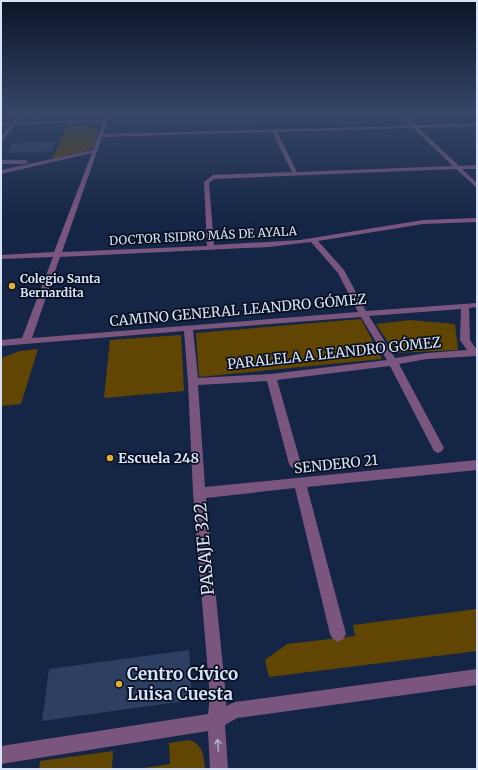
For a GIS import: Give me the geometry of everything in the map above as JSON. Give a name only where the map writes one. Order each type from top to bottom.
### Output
[{"type":"street","points":[[1,347],[26,341],[95,148]]},
{"type":"street","points":[[282,148],[295,174]]},
{"type":"street","points":[[437,148],[477,186]]},
{"type":"street","points":[[1,172],[94,151]]},
{"type":"street","points":[[1,162],[92,159]]},
{"type":"street","points":[[211,248],[206,183],[210,178],[216,176],[477,167]]},
{"type":"street","name":"DOCTOR ISIDRO MÁS DE AYALA","points":[[1,257],[269,245],[313,240],[423,222],[477,220]]},
{"type":"street","points":[[313,240],[341,272],[393,362],[438,448]]},
{"type":"street","name":"CAMINO GENERAL LEANDRO GÓMEZ","points":[[1,343],[477,305]]},
{"type":"street","points":[[466,306],[465,340],[475,353]]},
{"type":"street","name":"PASAJE 322","points":[[188,328],[193,382],[199,493],[218,697],[216,721],[219,769]]},
{"type":"street","name":"PARALELA A LEANDRO GÓMEZ","points":[[193,382],[271,377],[393,362],[427,356],[475,353]]},
{"type":"street","points":[[271,377],[295,464]]},
{"type":"street","name":"SENDERO 21","points":[[199,493],[477,464]]},
{"type":"street","points":[[300,483],[338,634]]},
{"type":"street","points":[[1,755],[216,721],[235,710],[477,677]]},
{"type":"shaded area","points":[[57,148],[93,148],[53,159]]},
{"type":"shaded area","points":[[361,319],[382,359],[199,377],[196,333]]},
{"type":"shaded area","points":[[410,320],[455,324],[458,350],[395,353],[376,324]]},
{"type":"shaded area","points":[[181,335],[184,391],[104,398],[110,340]]},
{"type":"shaded area","points":[[38,349],[21,404],[1,406],[1,358],[20,351]]},
{"type":"shaded area","points":[[477,609],[477,651],[269,677],[265,660],[287,644],[355,636],[353,625]]},
{"type":"shaded area","points":[[189,740],[197,744],[202,751],[205,769],[137,769],[170,764],[169,743]]},
{"type":"shaded area","points":[[113,751],[112,769],[39,769],[40,761]]},
{"type":"building","points":[[10,148],[54,148],[52,151],[7,153]]},
{"type":"building","name":"Centro Cívico Luisa Cuesta","points":[[189,650],[192,700],[42,721],[49,669]]},
{"type":"place","name":"Colegio Santa Bernardita","points":[[12,286]]},
{"type":"place","name":"Escuela 248","points":[[110,458]]},
{"type":"place","name":"Centro Cívico Luisa Cuesta","points":[[119,684]]}]
